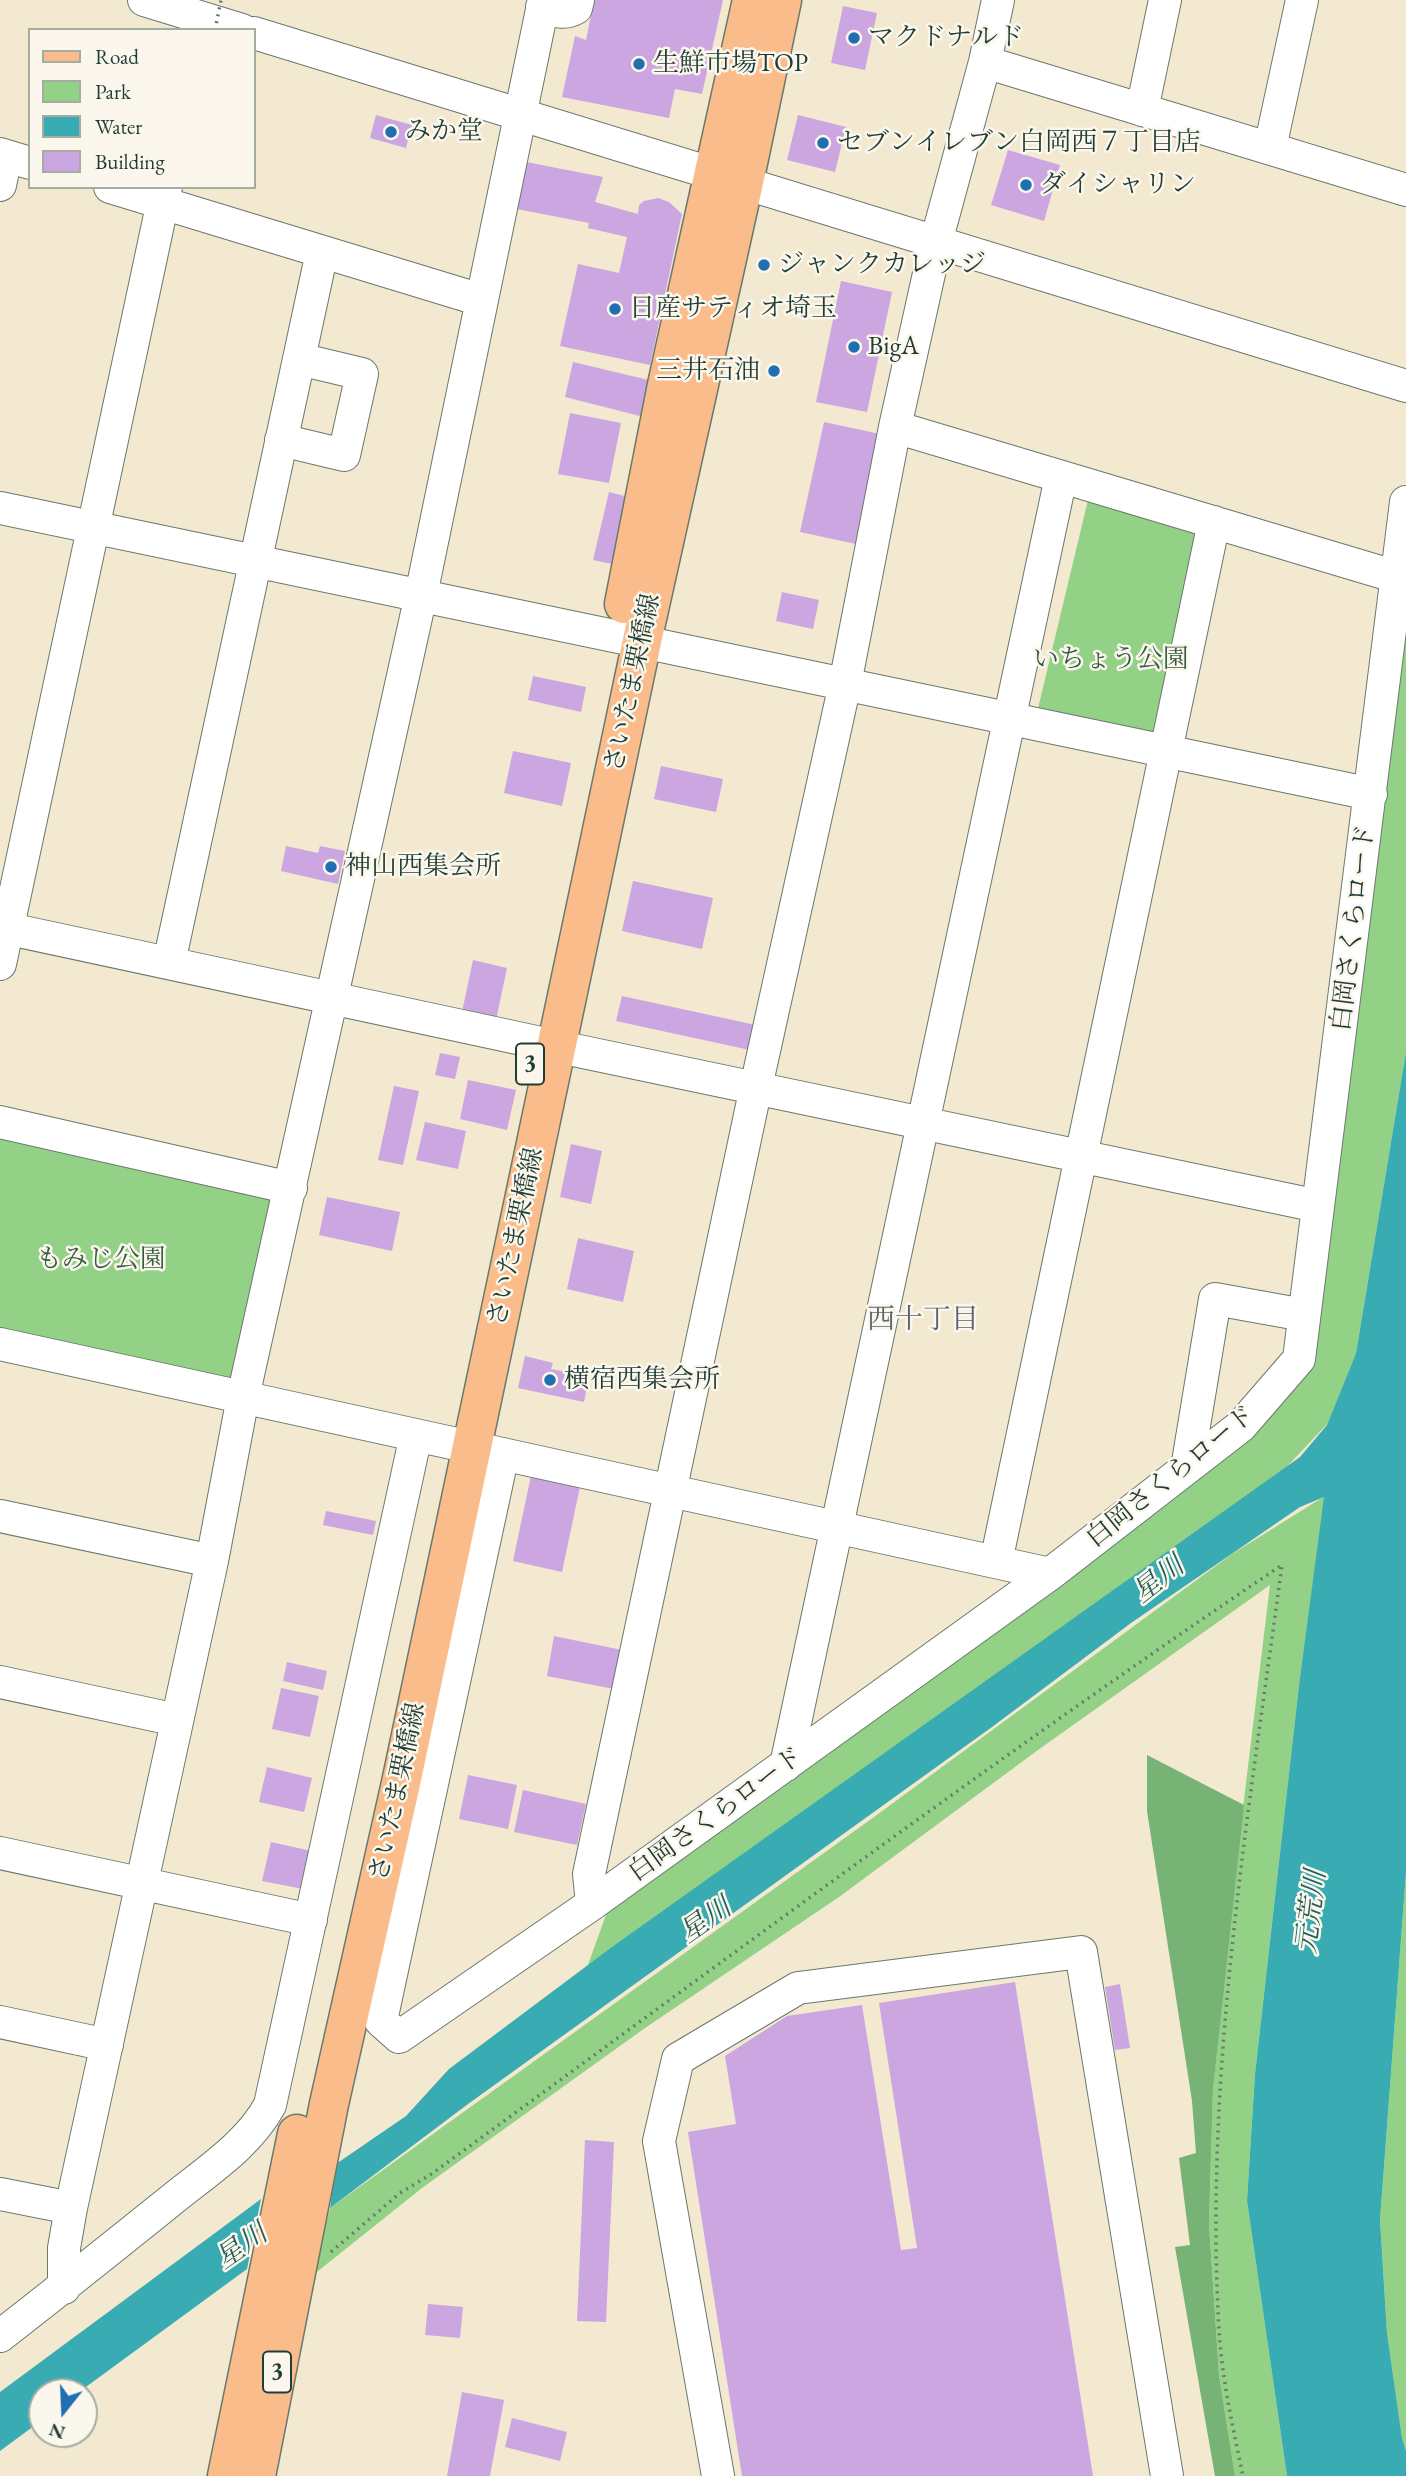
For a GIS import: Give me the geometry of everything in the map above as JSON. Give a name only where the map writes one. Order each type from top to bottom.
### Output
[{"type":"main road","name":"さいたま栗橋線","points":[[729,178],[752,0]]},
{"type":"main road","name":"さいたま栗橋線","points":[[226,2476],[298,2126],[459,1445],[729,178],[782,0]]},
{"type":"main road","name":"さいたま栗橋線","points":[[256,2476],[329,2104],[401,1783],[459,1445]]},
{"type":"street","points":[[144,0],[209,15],[238,28]]},
{"type":"street","points":[[64,2287],[64,2248],[71,2208],[212,1561],[243,1397],[421,595],[543,4],[559,12],[571,11],[576,8],[578,0]]},
{"type":"street","points":[[592,1904],[589,1874],[756,1087],[845,684],[895,426],[936,242],[985,62],[998,0]]},
{"type":"street","points":[[1142,110],[1165,0]]},
{"type":"street","points":[[1270,148],[1302,0]]},
{"type":"street","points":[[256,34],[1406,386]]},
{"type":"street","points":[[985,62],[1406,190]]},
{"type":"street","points":[[124,189],[164,195],[323,252],[481,300]]},
{"type":"street","points":[[0,964],[3,928],[164,195]]},
{"type":"street","points":[[169,963],[323,252]]},
{"type":"street","points":[[281,440],[344,455],[362,374],[299,359]]},
{"type":"street","points":[[895,426],[1397,577]]},
{"type":"street","points":[[786,1765],[1061,477]]},
{"type":"street","name":"白岡さくらロード","points":[[459,1445],[381,2021],[399,2037],[592,1904],[1051,1574],[1241,1426],[1299,1359],[1406,502]]},
{"type":"street","points":[[0,508],[1371,794]]},
{"type":"street","points":[[996,1562],[1214,522]]},
{"type":"street","points":[[3,928],[546,1045],[1318,1206]]},
{"type":"street","points":[[0,1122],[291,1188]]},
{"type":"street","points":[[1187,1468],[1215,1299],[1304,1315]]},
{"type":"street","points":[[0,1344],[1051,1574]]},
{"type":"street","points":[[0,2336],[232,2150],[261,2120],[270,2105],[311,1920],[459,1445]]},
{"type":"street","points":[[0,1516],[212,1561]]},
{"type":"street","points":[[0,1682],[177,1720]]},
{"type":"street","points":[[0,1853],[311,1920]]},
{"type":"street","points":[[718,2476],[659,2141],[678,2059],[797,1988],[1081,1952],[1167,2476]]},
{"type":"street","points":[[0,2022],[107,2045]]},
{"type":"street","points":[[0,2194],[71,2208]]},
{"type":"green space","name":"いちょう公園","points":[[1088,500],[1201,532],[1154,745],[1035,721]]},
{"type":"green space","points":[[1406,594],[1406,1052],[1356,1353],[1328,1423],[1279,1475],[585,1973],[607,1912],[1308,1361]]},
{"type":"green space","name":"もみじ公園","points":[[0,1136],[272,1197],[239,1386],[0,1343]]},
{"type":"green space","points":[[1325,1496],[1299,1685],[1255,2074],[1247,2201],[1287,2476],[1235,2476],[1219,2375],[1209,2224],[1213,2089],[1235,1874],[1270,1585],[1038,1750],[839,1897],[645,2028],[422,2188],[313,2275],[330,2208],[874,1817],[1232,1554]]},
{"type":"green space","points":[[1147,1755],[1244,1805],[1213,2089],[1209,2224],[1219,2375],[1235,2476],[1215,2476],[1175,2247],[1190,2245],[1179,2158],[1196,2153],[1192,2101],[1147,1811]]},
{"type":"green space","points":[[1406,1872],[1406,2451],[1387,2333],[1380,2220]]},
{"type":"water","points":[[1406,1052],[1406,1872],[1380,2220],[1387,2333],[1406,2451],[1406,2476],[1287,2476],[1247,2201],[1255,2074],[1299,1685],[1324,1497],[1300,1507],[1131,1623],[992,1727],[468,2104],[330,2208],[336,2164],[406,2116],[449,2069],[612,1947],[1300,1457],[1327,1425],[1356,1353]]},
{"type":"water","name":"星川","points":[[261,2199],[247,2269],[98,2378],[28,2378],[28,2430],[0,2451],[0,2392]]},
{"type":"building","name":"生鮮市場TOP","points":[[594,0],[723,0],[702,94],[675,89],[669,118],[562,97],[575,36],[586,40]]},
{"type":"building","name":"マクドナルド","points":[[843,6],[877,13],[865,70],[831,63]]},
{"type":"building","name":"みか堂","points":[[376,115],[412,125],[406,148],[370,138]]},
{"type":"building","points":[[798,115],[846,127],[835,172],[787,160]]},
{"type":"building","name":"ダイシャリン","points":[[1008,150],[1060,165],[1044,221],[991,205]]},
{"type":"building","name":"日産サティオ埼玉","points":[[521,161],[603,177],[595,202],[638,214],[639,205],[644,201],[658,198],[669,202],[682,214],[650,365],[560,346],[578,264],[619,273],[627,237],[588,228],[589,223],[512,208]]},
{"type":"building","name":"BigA","points":[[841,281],[892,292],[867,412],[816,402]]},
{"type":"building","points":[[573,362],[657,382],[648,418],[565,397]]},
{"type":"building","points":[[570,413],[621,423],[609,483],[558,474]]},
{"type":"building","points":[[824,422],[880,434],[856,544],[800,532]]},
{"type":"building","points":[[609,492],[632,498],[617,565],[593,560]]},
{"type":"building","points":[[782,592],[819,600],[813,629],[776,621]]},
{"type":"building","points":[[533,676],[586,687],[581,712],[528,700]]},
{"type":"building","points":[[513,751],[571,763],[562,806],[504,793]]},
{"type":"building","points":[[661,766],[723,779],[716,812],[654,799]]},
{"type":"building","points":[[286,846],[318,853],[320,846],[345,851],[338,884],[281,871]]},
{"type":"building","points":[[633,881],[713,898],[702,949],[622,931]]},
{"type":"building","points":[[473,960],[507,968],[496,1020],[462,1012]]},
{"type":"building","points":[[622,996],[765,1027],[759,1052],[616,1021]]},
{"type":"building","points":[[440,1053],[460,1057],[455,1079],[435,1075]]},
{"type":"building","points":[[468,1080],[516,1090],[507,1130],[460,1119]]},
{"type":"building","points":[[394,1086],[419,1091],[403,1165],[378,1160]]},
{"type":"building","points":[[425,1122],[466,1131],[458,1169],[416,1160]]},
{"type":"building","points":[[571,1144],[602,1151],[591,1204],[560,1197]]},
{"type":"building","points":[[327,1197],[400,1212],[392,1251],[319,1235]]},
{"type":"building","points":[[578,1238],[634,1251],[623,1302],[567,1289]]},
{"type":"building","points":[[525,1356],[553,1363],[551,1369],[589,1376],[584,1402],[518,1388]]},
{"type":"building","points":[[532,1471],[581,1482],[562,1572],[513,1561]]},
{"type":"building","points":[[326,1511],[376,1521],[373,1535],[323,1525]]},
{"type":"building","points":[[554,1636],[622,1650],[614,1689],[547,1676]]},
{"type":"building","points":[[287,1662],[327,1671],[323,1690],[283,1681]]},
{"type":"building","points":[[281,1688],[319,1696],[310,1737],[272,1729]]},
{"type":"building","points":[[267,1767],[312,1778],[304,1812],[259,1802]]},
{"type":"building","points":[[468,1775],[517,1785],[508,1829],[459,1819]]},
{"type":"building","points":[[523,1790],[586,1804],[577,1845],[514,1832]]},
{"type":"building","points":[[271,1842],[316,1852],[308,1890],[262,1881]]},
{"type":"building","points":[[1015,1982],[1093,2476],[742,2476],[688,2132],[736,2124],[725,2056],[787,2016],[862,2005],[901,2250],[917,2248],[879,2003]]},
{"type":"building","points":[[1120,1984],[1130,2048],[1115,2050],[1105,1987]]},
{"type":"building","points":[[585,2140],[614,2142],[606,2322],[577,2321]]},
{"type":"building","points":[[428,2304],[463,2307],[460,2338],[425,2335]]},
{"type":"building","points":[[462,2392],[504,2400],[490,2476],[447,2476]]},
{"type":"building","points":[[512,2418],[567,2432],[560,2461],[505,2447]]},
{"type":"place","name":"マクドナルド","points":[[854,38]]},
{"type":"place","name":"生鮮市場TOP","points":[[639,64]]},
{"type":"place","name":"みか堂","points":[[391,132]]},
{"type":"place","name":"セブンイレブン白岡西７丁目店","points":[[823,143]]},
{"type":"place","name":"ダイシャリン","points":[[1026,185]]},
{"type":"place","name":"ジャンクカレッジ","points":[[764,265]]},
{"type":"place","name":"日産サティオ埼玉","points":[[615,309]]},
{"type":"place","name":"BigA","points":[[854,347]]},
{"type":"place","name":"三井石油","points":[[774,371]]},
{"type":"place","name":"神山西集会所","points":[[331,867]]},
{"type":"place","name":"横宿西集会所","points":[[550,1380]]},
{"type":"district","name":"西十丁目","points":[[923,1320]]},
{"type":"water label","name":"元荒川","points":[[1312,1912]]}]
